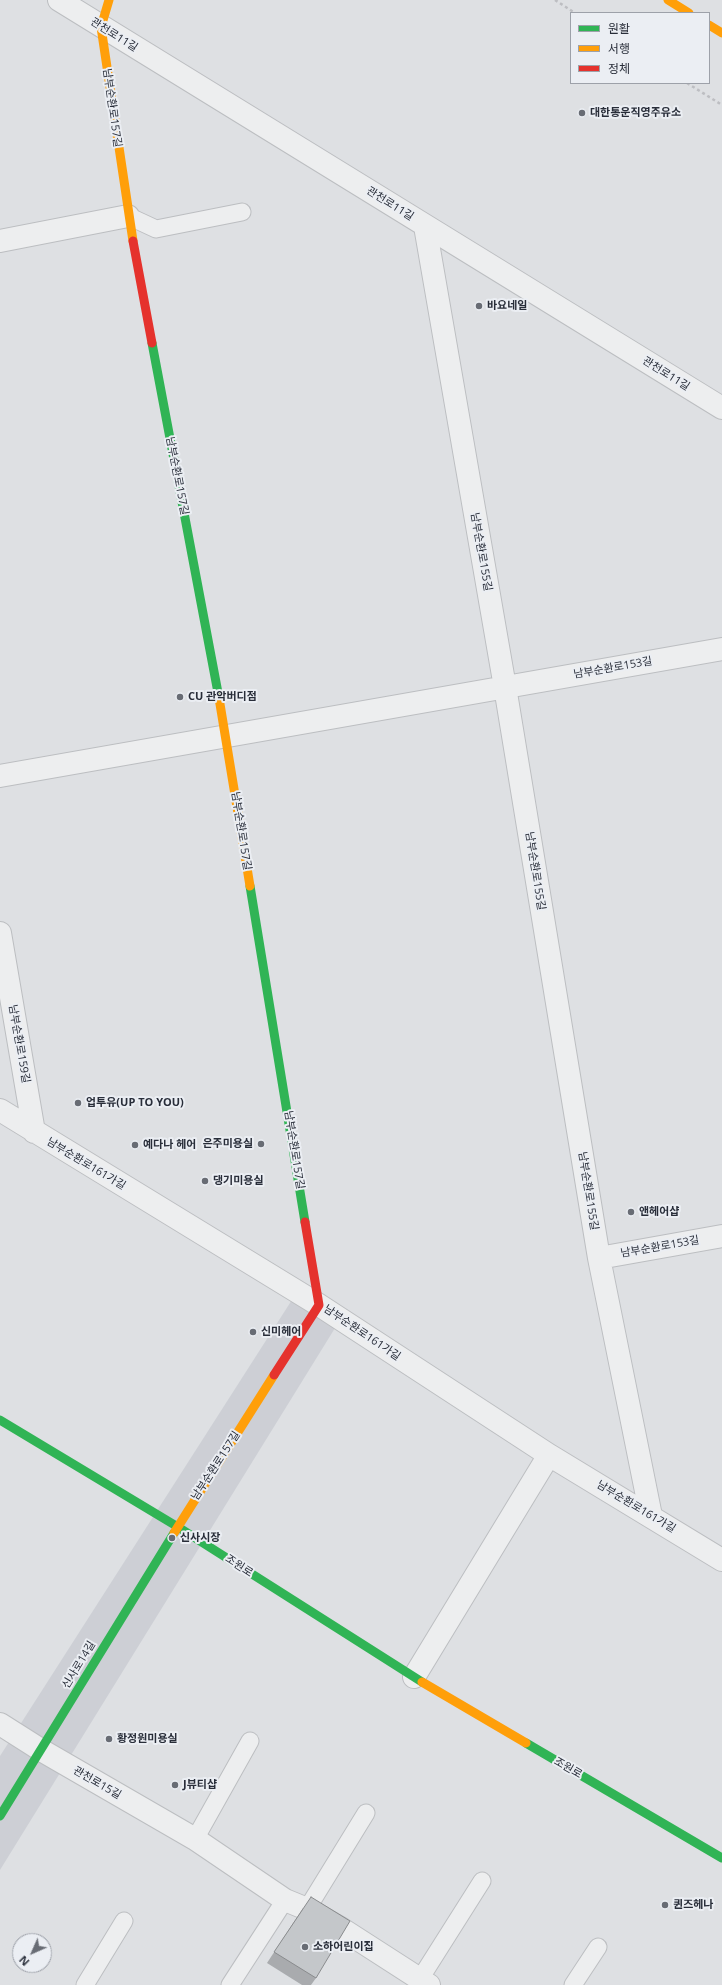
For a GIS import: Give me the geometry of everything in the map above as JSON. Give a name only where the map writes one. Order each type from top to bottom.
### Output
[{"type":"street","name":"관천로11길","points":[[59,0],[722,408]]},
{"type":"street","name":"남부순환로157길","points":[[109,0],[101,27],[128,216],[226,736],[319,1305],[178,1527]]},
{"type":"street","points":[[668,0],[687,12]]},
{"type":"street","points":[[710,26],[722,33]]},
{"type":"street","points":[[0,241],[128,216]]},
{"type":"street","name":"남부순환로155길","points":[[425,226],[505,687],[599,1258],[652,1516]]},
{"type":"street","name":"남부순환로153길","points":[[505,687],[722,649]]},
{"type":"street","points":[[0,776],[505,687]]},
{"type":"street","name":"남부순환로159길","points":[[0,933],[34,1132]]},
{"type":"street","name":"남부순환로161가길","points":[[0,1110],[319,1305],[549,1455],[652,1516],[722,1560]]},
{"type":"street","name":"남부순환로153길","points":[[599,1258],[722,1236]]},
{"type":"street","name":"조원로","points":[[0,1420],[178,1527],[414,1677],[722,1858]]},
{"type":"street","points":[[414,1677],[549,1455]]},
{"type":"street","name":"신사로14길","points":[[0,1816],[178,1527]]},
{"type":"street","name":"관천로15길","points":[[0,1724],[41,1750],[194,1840],[285,1900],[307,1909],[424,1982]]},
{"type":"lane","points":[[128,216],[156,229],[242,212]]},
{"type":"lane","points":[[194,1840],[250,1741]]},
{"type":"lane","points":[[307,1909],[366,1813]]},
{"type":"lane","points":[[424,1982],[482,1881]]},
{"type":"lane","points":[[230,1985],[285,1900]]},
{"type":"lane","points":[[85,1985],[124,1921]]},
{"type":"lane","points":[[574,1985],[598,1946]]},
{"type":"path","points":[[555,0],[573,12]]},
{"type":"path","points":[[689,84],[722,105]]},
{"type":"shaded area","name":"신사시장","points":[[297,1292],[340,1320],[0,1870],[0,1756]]},
{"type":"building","name":"소하어린이집","points":[[311,1897],[350,1921],[316,1978],[274,1952]]},
{"type":"traffic: fast","points":[[152,343],[219,698]]},
{"type":"traffic: fast","points":[[250,886],[305,1222]]},
{"type":"traffic: fast","points":[[0,1420],[178,1527],[422,1682]]},
{"type":"traffic: fast","points":[[0,1816],[174,1533]]},
{"type":"traffic: fast","points":[[526,1743],[722,1858]]},
{"type":"traffic: slow","points":[[109,0],[101,27],[133,241]]},
{"type":"traffic: slow","points":[[668,0],[687,12]]},
{"type":"traffic: slow","points":[[710,26],[722,33]]},
{"type":"traffic: slow","points":[[219,698],[250,886]]},
{"type":"traffic: slow","points":[[174,1533],[274,1375]]},
{"type":"traffic: slow","points":[[422,1682],[526,1743]]},
{"type":"traffic: jam","points":[[133,241],[152,343]]},
{"type":"traffic: jam","points":[[274,1375],[319,1305],[305,1222]]},
{"type":"place","name":"대한통운직영주유소","points":[[582,113]]},
{"type":"place","name":"바요네일","points":[[479,306]]},
{"type":"place","name":"CU 관악버디점","points":[[180,697]]},
{"type":"place","name":"업투유(UP TO YOU)","points":[[78,1103]]},
{"type":"place","name":"은주미용실","points":[[261,1144]]},
{"type":"place","name":"예다나 헤어","points":[[135,1145]]},
{"type":"place","name":"댕기미용실","points":[[205,1181]]},
{"type":"place","name":"앤헤어샵","points":[[631,1212]]},
{"type":"place","name":"신미헤어","points":[[253,1332]]},
{"type":"place","name":"신사시장","points":[[172,1538]]},
{"type":"place","name":"황정원미용실","points":[[109,1739]]},
{"type":"place","name":"J뷰티샵","points":[[175,1785]]},
{"type":"place","name":"퀸즈헤나","points":[[665,1905]]},
{"type":"place","name":"소하어린이집","points":[[305,1947]]}]
